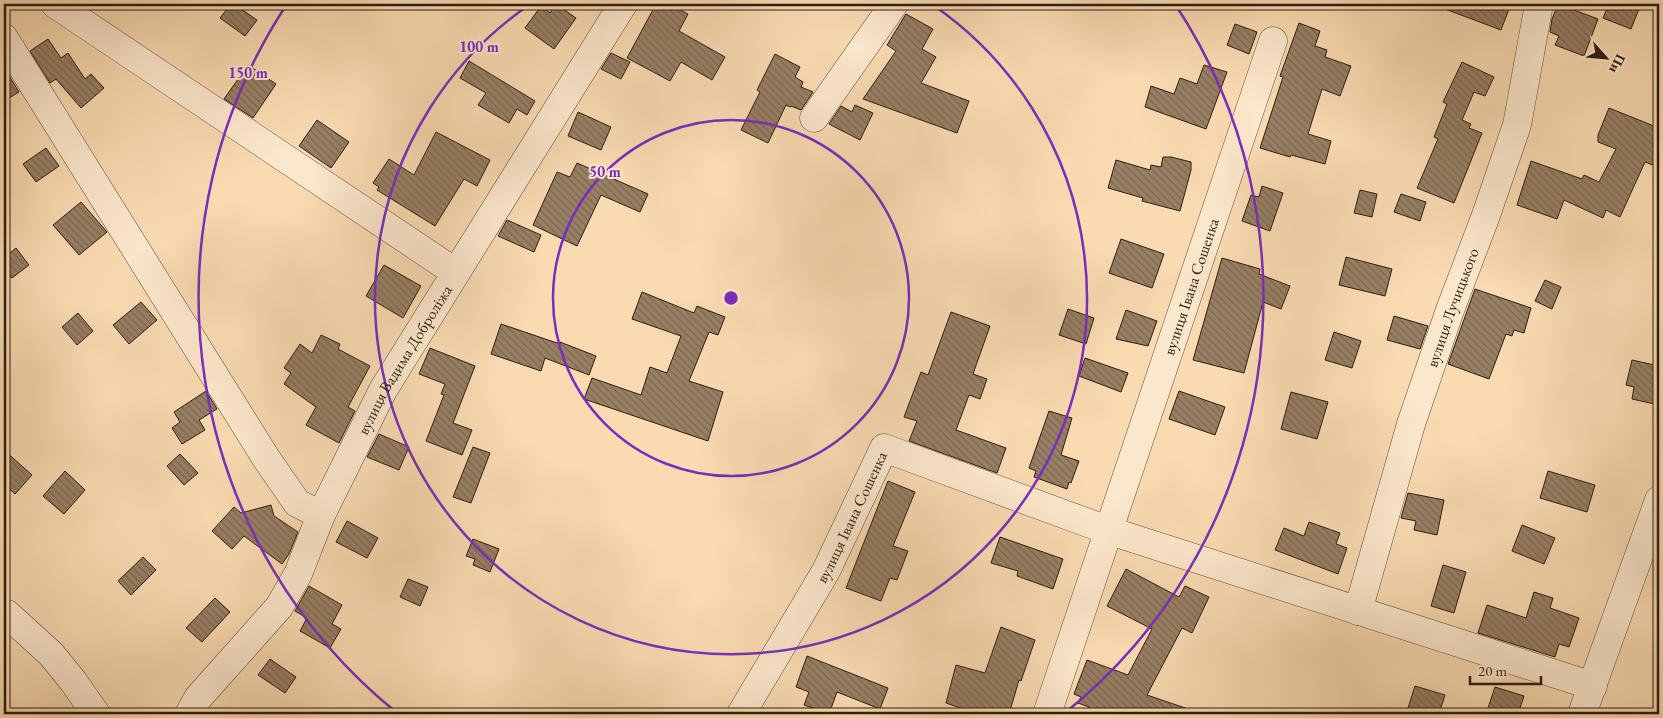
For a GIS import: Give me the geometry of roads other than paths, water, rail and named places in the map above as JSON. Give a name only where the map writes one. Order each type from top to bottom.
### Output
[{"type":"street","points":[[56,4],[455,272]]},
{"type":"street","name":"вулиця Вадима Доброліжа","points":[[189,714],[198,698],[279,607],[298,574],[321,515],[383,390],[623,4]]},
{"type":"street","points":[[814,118],[894,4]]},
{"type":"street","name":"вулиця Лучицького","points":[[1358,611],[1410,424],[1517,125],[1539,4]]},
{"type":"street","points":[[4,38],[266,458],[297,504],[321,515]]},
{"type":"street","name":"вулиця Івана Сошенка","points":[[1047,714],[1273,41]]},
{"type":"street","name":"вулиця Івана Сошенка","points":[[741,714],[826,571],[884,448],[1110,531],[1593,686]]},
{"type":"street","points":[[1582,714],[1659,500]]},
{"type":"street","points":[[7,614],[51,654],[96,714]]}]
